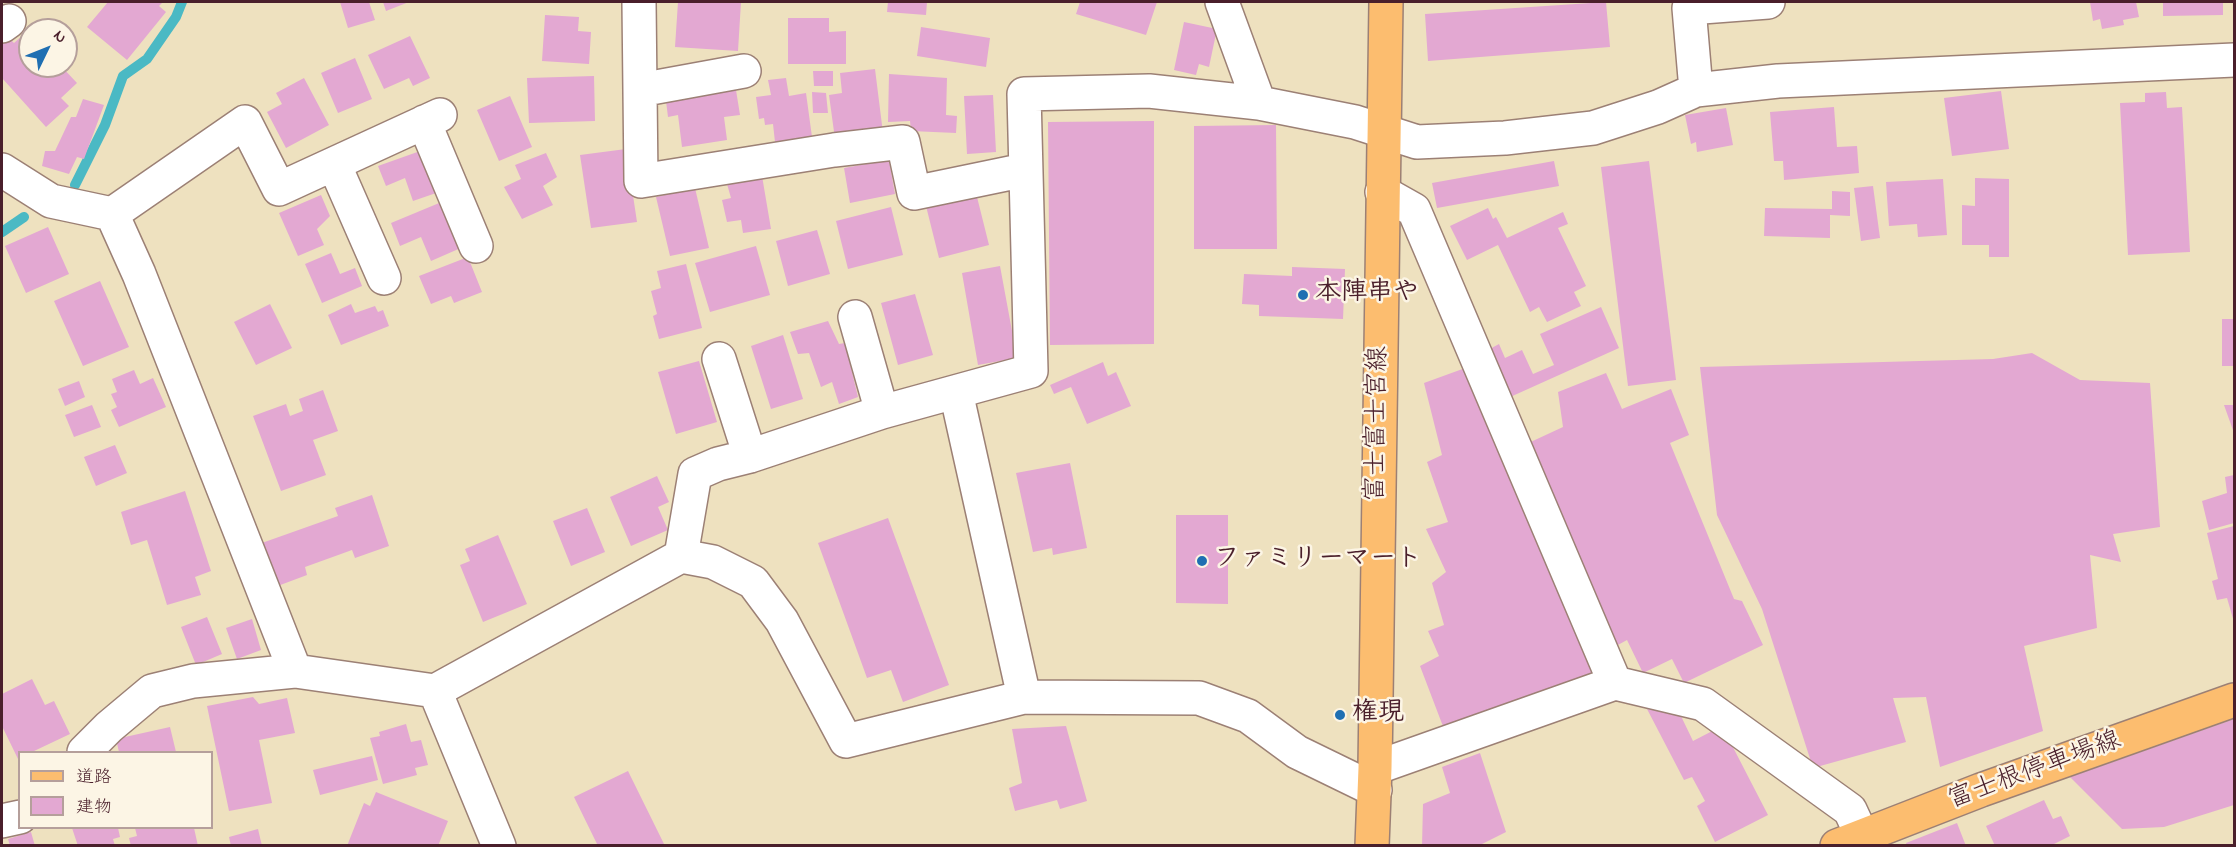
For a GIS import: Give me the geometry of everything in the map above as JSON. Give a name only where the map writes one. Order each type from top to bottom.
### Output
[{"type":"main road","name":"富士富士宮線","points":[[1372,846],[1375,779],[1386,2]]},
{"type":"main road","name":"富士根停車場線","points":[[1850,841],[1981,790],[2235,700]]},
{"type":"street","points":[[639,2],[641,181],[903,141],[914,194],[1025,170]]},
{"type":"street","points":[[1222,2],[1259,103]]},
{"type":"street","points":[[1696,90],[1689,8],[1768,2]]},
{"type":"street","points":[[681,556],[695,474],[718,464],[750,456],[882,412],[1031,371],[1024,94],[1149,91],[1259,103],[1355,122],[1417,142],[1505,138],[1593,128],[1658,107],[1696,90],[1778,81],[2235,60]]},
{"type":"street","points":[[640,90],[744,71]]},
{"type":"street","points":[[2,170],[51,201],[111,214],[245,122],[279,189],[432,118],[476,246]]},
{"type":"street","points":[[334,164],[384,278]]},
{"type":"street","points":[[1382,192],[1414,210],[1615,684]]},
{"type":"street","points":[[111,214],[140,274],[295,671]]},
{"type":"street","points":[[855,317],[882,412]]},
{"type":"street","points":[[719,358],[750,456]]},
{"type":"street","points":[[956,392],[1023,697]]},
{"type":"street","points":[[86,751],[109,727],[152,691],[192,681],[295,671],[435,691],[681,556],[713,562],[753,582],[782,621],[846,741],[1023,697],[1199,698],[1248,716],[1297,752],[1375,779],[1615,684],[1703,704],[1850,810],[1850,841]]},
{"type":"street","points":[[435,691],[499,846]]},
{"type":"street","points":[[2,821],[18,817]]},
{"type":"building","points":[[108,2],[163,2],[159,6],[166,12],[127,60],[87,27]]},
{"type":"building","points":[[340,2],[369,2],[375,20],[348,28]]},
{"type":"building","points":[[383,2],[409,2],[386,11]]},
{"type":"building","points":[[678,2],[741,2],[738,51],[675,47]]},
{"type":"building","points":[[888,2],[927,2],[926,15],[887,12]]},
{"type":"building","points":[[1080,2],[1157,2],[1146,35],[1076,14]]},
{"type":"building","points":[[1606,2],[1610,47],[1428,61],[1425,14]]},
{"type":"building","points":[[2090,2],[2136,2],[2139,17],[2123,20],[2124,25],[2102,29],[2100,19],[2093,21]]},
{"type":"building","points":[[2163,2],[2223,2],[2223,15],[2163,16]]},
{"type":"building","points":[[545,15],[579,17],[578,31],[591,32],[589,64],[542,61]]},
{"type":"building","points":[[788,18],[829,18],[829,32],[846,31],[846,64],[788,64]]},
{"type":"building","points":[[1184,22],[1217,29],[1209,67],[1199,64],[1196,75],[1174,70]]},
{"type":"building","points":[[921,27],[990,38],[986,67],[917,56]]},
{"type":"building","points":[[7,36],[14,43],[18,39],[18,78],[72,78],[77,83],[61,98],[69,106],[46,127],[2,78],[2,41]]},
{"type":"building","points":[[410,36],[430,78],[413,86],[409,78],[384,89],[368,55]]},
{"type":"building","points":[[355,58],[372,99],[338,113],[321,73]]},
{"type":"building","points":[[875,69],[883,133],[835,139],[829,95],[842,93],[840,73]]},
{"type":"building","points":[[813,71],[833,71],[833,86],[814,86]]},
{"type":"building","points":[[889,74],[947,78],[946,115],[957,116],[956,133],[911,131],[910,121],[888,122]]},
{"type":"building","points":[[594,76],[595,121],[529,123],[527,78]]},
{"type":"building","points":[[304,78],[329,125],[286,148],[267,112],[282,104],[276,93]]},
{"type":"building","points":[[786,78],[789,96],[806,93],[812,137],[775,142],[773,124],[765,125],[764,118],[759,119],[756,97],[771,95],[768,80]]},
{"type":"building","points":[[736,90],[740,115],[724,117],[727,140],[682,147],[678,115],[668,117],[666,101]]},
{"type":"building","points":[[2001,91],[2009,149],[1952,156],[1944,98]]},
{"type":"building","points":[[812,92],[826,93],[828,113],[813,113]]},
{"type":"building","points":[[2166,92],[2167,108],[2182,107],[2190,252],[2128,255],[2120,103],[2145,102],[2145,93]]},
{"type":"building","points":[[993,95],[996,152],[967,154],[964,96]]},
{"type":"building","points":[[510,96],[532,147],[499,161],[477,110]]},
{"type":"building","points":[[83,99],[104,105],[84,159],[77,157],[69,174],[42,166],[45,151],[55,151],[71,117],[76,117]]},
{"type":"building","points":[[1834,107],[1837,147],[1857,146],[1859,173],[1784,180],[1783,161],[1774,161],[1770,112]]},
{"type":"building","points":[[1726,108],[1733,145],[1697,152],[1696,142],[1691,144],[1685,115]]},
{"type":"building","points":[[1154,121],[1154,344],[1050,345],[1048,122]]},
{"type":"building","points":[[1276,125],[1277,249],[1194,249],[1194,126]]},
{"type":"building","points":[[626,149],[637,222],[591,228],[580,155]]},
{"type":"building","points":[[423,150],[439,192],[413,201],[405,178],[386,186],[378,166]]},
{"type":"building","points":[[546,153],[557,177],[543,186],[553,205],[522,219],[504,187],[521,179],[515,165]]},
{"type":"building","points":[[889,160],[895,194],[850,203],[844,168]]},
{"type":"building","points":[[1554,161],[1559,186],[1437,208],[1432,183]]},
{"type":"building","points":[[1649,161],[1676,380],[1628,386],[1601,167]]},
{"type":"building","points":[[762,176],[771,229],[743,233],[741,220],[727,222],[722,200],[731,198],[727,184]]},
{"type":"building","points":[[1975,178],[2009,179],[2009,257],[1989,257],[1989,245],[1962,245],[1962,205],[1975,206]]},
{"type":"building","points":[[1943,179],[1947,235],[1918,237],[1917,224],[1889,226],[1886,182]]},
{"type":"building","points":[[1873,186],[1880,238],[1861,241],[1854,188]]},
{"type":"building","points":[[695,188],[709,248],[670,256],[656,197]]},
{"type":"building","points":[[1832,191],[1850,192],[1850,216],[1830,215],[1830,238],[1764,236],[1765,208],[1832,209]]},
{"type":"building","points":[[976,193],[989,245],[939,258],[926,206]]},
{"type":"building","points":[[321,195],[330,216],[317,229],[324,245],[298,256],[279,213]]},
{"type":"building","points":[[444,201],[463,247],[431,261],[421,237],[400,246],[391,223]]},
{"type":"building","points":[[891,207],[903,255],[848,269],[836,221]]},
{"type":"building","points":[[1488,208],[1493,219],[1496,217],[1507,238],[1563,212],[1568,224],[1558,228],[1586,286],[1574,292],[1581,306],[1547,322],[1539,307],[1530,312],[1498,245],[1467,260],[1450,226]]},
{"type":"building","points":[[48,227],[69,274],[26,293],[5,246]]},
{"type":"building","points":[[817,230],[830,274],[788,286],[776,241]]},
{"type":"building","points":[[756,246],[770,295],[710,312],[695,263]]},
{"type":"building","points":[[331,253],[340,274],[355,268],[362,286],[322,303],[305,264]]},
{"type":"building","points":[[468,257],[482,292],[454,303],[451,296],[431,304],[419,276]]},
{"type":"building","points":[[686,264],[702,328],[659,339],[653,316],[657,314],[651,291],[661,288],[657,271]]},
{"type":"building","points":[[1000,266],[1017,358],[978,365],[962,273]]},
{"type":"building","points":[[1292,267],[1345,269],[1343,319],[1259,316],[1259,305],[1242,304],[1244,274],[1292,276]]},
{"type":"building","points":[[100,281],[129,347],[83,366],[54,301]]},
{"type":"building","points":[[915,294],[933,355],[898,365],[881,303]]},
{"type":"building","points":[[270,304],[292,348],[256,365],[234,322]]},
{"type":"building","points":[[351,304],[355,313],[375,306],[378,312],[383,310],[389,326],[341,345],[328,315]]},
{"type":"building","points":[[1601,307],[1619,348],[1508,398],[1486,351],[1499,344],[1505,358],[1522,350],[1533,374],[1554,365],[1540,334]]},
{"type":"building","points":[[2222,319],[2234,319],[2234,366],[2222,366]]},
{"type":"building","points":[[828,321],[839,344],[845,343],[858,397],[839,404],[832,382],[821,387],[809,353],[798,354],[790,332]]},
{"type":"building","points":[[783,335],[803,399],[771,409],[751,346]]},
{"type":"building","points":[[2032,353],[2080,380],[2150,383],[2160,527],[2113,534],[2121,562],[2090,555],[2097,628],[2024,646],[2043,731],[1940,767],[1926,697],[1893,698],[1906,742],[1813,768],[1762,609],[1717,515],[1700,367],[1993,359]]},
{"type":"building","points":[[699,361],[717,422],[676,434],[658,372]]},
{"type":"building","points":[[1103,362],[1108,376],[1116,372],[1131,406],[1087,424],[1071,387],[1054,394],[1050,385]]},
{"type":"building","points":[[1468,367],[1597,675],[1444,729],[1420,666],[1439,656],[1428,631],[1444,625],[1432,583],[1446,572],[1426,529],[1448,522],[1427,462],[1442,455],[1424,383]]},
{"type":"building","points":[[134,370],[140,384],[153,378],[166,407],[119,427],[111,410],[117,407],[111,394],[117,392],[112,379]]},
{"type":"building","points":[[1606,373],[1622,409],[1671,389],[1689,435],[1670,443],[1734,599],[1742,601],[1763,645],[1684,683],[1672,659],[1643,673],[1627,640],[1616,646],[1522,446],[1563,427],[1558,392]]},
{"type":"building","points":[[79,381],[85,397],[65,406],[58,389]]},
{"type":"building","points":[[323,390],[338,431],[313,440],[326,475],[281,491],[253,416],[286,404],[290,416],[303,411],[299,399]]},
{"type":"building","points":[[92,405],[101,427],[74,437],[65,415]]},
{"type":"building","points":[[2224,405],[2234,405],[2234,433]]},
{"type":"building","points":[[115,445],[127,473],[96,486],[84,457]]},
{"type":"building","points":[[1070,463],[1087,548],[1053,555],[1052,548],[1033,552],[1016,473]]},
{"type":"building","points":[[2234,475],[2234,523],[2209,530],[2202,501],[2227,493],[2225,477]]},
{"type":"building","points":[[657,476],[669,502],[658,507],[668,530],[631,546],[610,497]]},
{"type":"building","points":[[185,491],[211,571],[195,577],[201,595],[167,605],[147,540],[131,545],[121,512]]},
{"type":"building","points":[[372,495],[389,546],[355,558],[352,550],[305,567],[307,575],[275,587],[259,544],[338,516],[335,508]]},
{"type":"building","points":[[587,508],[605,552],[571,566],[553,521]]},
{"type":"building","points":[[1176,515],[1228,515],[1228,604],[1176,603]]},
{"type":"building","points":[[888,518],[949,685],[903,702],[891,670],[867,678],[818,543]]},
{"type":"building","points":[[2234,526],[2234,622],[2227,598],[2217,600],[2212,581],[2218,579],[2207,533]]},
{"type":"building","points":[[498,535],[527,604],[483,622],[460,565],[470,561],[465,549]]},
{"type":"building","points":[[207,617],[222,654],[196,665],[181,627]]},
{"type":"building","points":[[252,619],[261,650],[237,659],[226,628]]},
{"type":"building","points":[[32,679],[45,705],[54,701],[70,734],[34,751],[18,751],[18,759],[2,726],[2,694]]},
{"type":"building","points":[[253,697],[259,704],[287,698],[295,733],[259,740],[272,803],[229,811],[207,706]]},
{"type":"building","points":[[1647,709],[1680,714],[1693,741],[1722,726],[1768,815],[1715,842],[1697,806],[1705,801],[1692,777],[1684,780]]},
{"type":"building","points":[[2234,719],[2234,805],[2164,827],[2122,829],[2070,777]]},
{"type":"building","points":[[406,724],[411,742],[421,740],[428,765],[415,768],[417,775],[383,784],[370,738],[380,736],[379,732]]},
{"type":"building","points":[[1066,726],[1087,801],[1060,809],[1057,800],[1015,811],[1009,788],[1022,783],[1012,729]]},
{"type":"building","points":[[170,727],[176,751],[119,751],[116,739]]},
{"type":"building","points":[[1480,753],[1506,832],[1478,846],[1422,846],[1423,804],[1450,793],[1442,767]]},
{"type":"building","points":[[372,756],[378,780],[320,795],[313,770]]},
{"type":"building","points":[[628,771],[665,846],[598,846],[574,797]]},
{"type":"building","points":[[376,792],[448,821],[438,846],[347,846],[364,803],[370,806]]},
{"type":"building","points":[[2044,800],[2053,819],[2061,816],[2070,836],[2050,846],[1995,846],[1986,826]]},
{"type":"building","points":[[1957,823],[1966,846],[1907,846],[1906,843]]},
{"type":"building","points":[[72,829],[118,829],[120,837],[113,839],[115,846],[78,846]]},
{"type":"building","points":[[135,829],[194,829],[198,846],[131,846],[129,838],[137,836]]},
{"type":"building","points":[[258,829],[262,846],[231,846],[229,837]]},
{"type":"building","points":[[31,832],[35,846],[10,846],[8,839]]},
{"type":"waterway","points":[[75,185],[105,125],[123,76],[147,59],[176,17],[182,2]]},
{"type":"waterway","points":[[2,232],[24,217]]},
{"type":"place","name":"本陣串や","points":[[1303,295]]},
{"type":"place","name":"ファミリーマート","points":[[1202,561]]},
{"type":"place","name":"権現","points":[[1340,715]]}]
